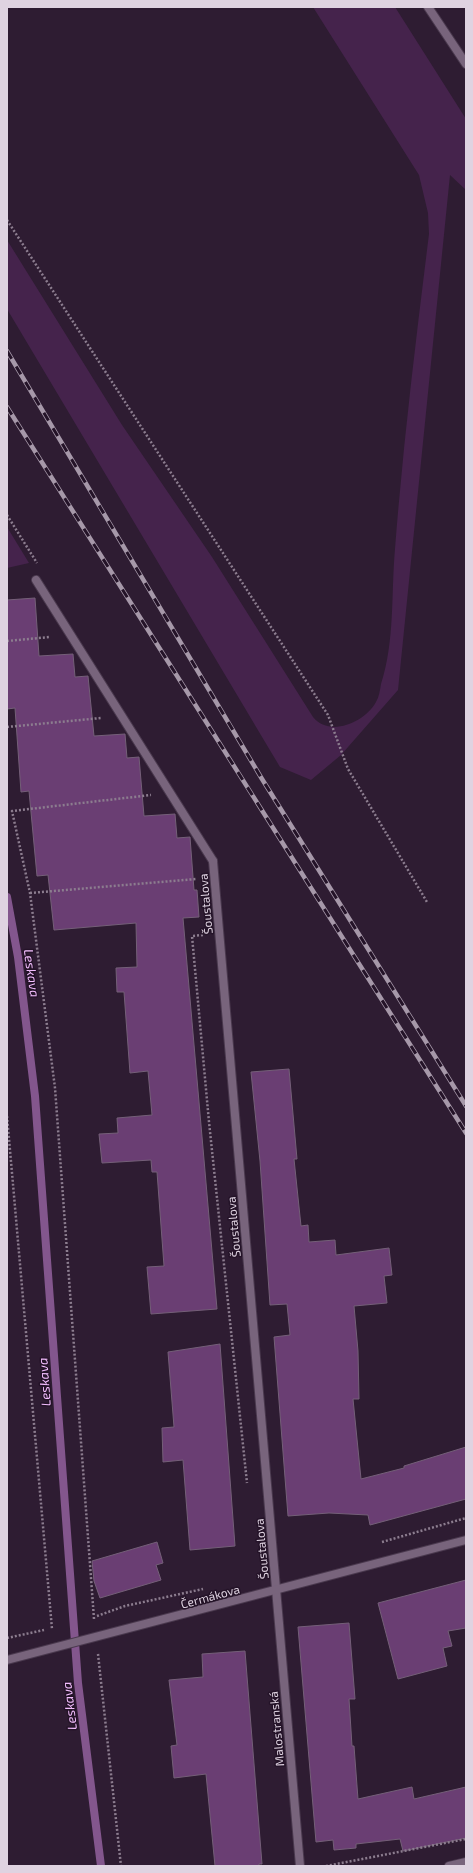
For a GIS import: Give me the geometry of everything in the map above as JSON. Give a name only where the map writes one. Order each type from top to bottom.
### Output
[{"type":"street","points":[[428,7],[466,64]]},
{"type":"street","points":[[36,580],[170,793]]},
{"type":"street","name":"Šoustalova","points":[[170,793],[213,861],[277,1591]]},
{"type":"street","name":"Čermákova","points":[[7,1660],[277,1591],[466,1540]]},
{"type":"street","name":"Malostranská","points":[[277,1591],[300,1866]]},
{"type":"street","points":[[449,1866],[466,1862]]},
{"type":"path","points":[[7,220],[328,715],[348,769],[427,902]]},
{"type":"path","points":[[7,641],[70,634]]},
{"type":"path","points":[[7,727],[122,716]]},
{"type":"path","points":[[121,1866],[95,1638],[55,1088],[30,893],[12,811],[170,793]]},
{"type":"path","points":[[30,893],[215,877]]},
{"type":"path","points":[[220,933],[192,936],[209,1122],[248,1487]]},
{"type":"path","points":[[7,1116],[54,1628],[7,1638]]},
{"type":"path","points":[[326,1866],[466,1839]]},
{"type":"shaded area","points":[[313,7],[395,7],[466,119],[466,190],[450,175],[398,690],[341,755],[311,780],[280,767],[7,309],[7,240],[122,425],[212,557],[313,717],[320,723],[338,727],[347,725],[364,716],[371,709],[378,698],[389,651],[398,510],[410,392],[429,234],[428,213],[419,175]]},
{"type":"shaded area","points":[[7,527],[29,563],[7,568]]},
{"type":"building","points":[[35,598],[39,656],[73,654],[75,677],[88,676],[94,736],[125,734],[127,758],[139,757],[144,816],[175,814],[177,838],[190,837],[194,890],[197,890],[199,917],[183,918],[217,1309],[151,1314],[147,1267],[164,1266],[157,1172],[152,1172],[151,1160],[102,1163],[99,1134],[118,1133],[117,1118],[152,1115],[148,1071],[130,1073],[124,992],[117,992],[116,968],[137,967],[136,923],[54,930],[48,875],[37,876],[29,791],[21,792],[15,708],[7,709],[7,600]]},
{"type":"building","points":[[289,1069],[297,1159],[294,1159],[301,1226],[308,1225],[309,1242],[335,1240],[336,1255],[389,1248],[392,1275],[384,1276],[387,1303],[354,1306],[358,1351],[359,1399],[353,1399],[361,1479],[404,1468],[404,1466],[466,1447],[466,1499],[370,1525],[368,1515],[329,1513],[288,1516],[274,1337],[290,1335],[287,1304],[270,1305],[260,1161],[251,1072]]},
{"type":"building","points":[[220,1344],[235,1546],[190,1550],[183,1460],[163,1462],[162,1428],[174,1427],[168,1352]]},
{"type":"building","points":[[157,1542],[163,1563],[156,1565],[161,1580],[100,1598],[94,1581],[92,1561]]},
{"type":"building","points":[[466,1580],[466,1628],[448,1631],[452,1646],[443,1648],[447,1666],[398,1679],[378,1603]]},
{"type":"building","points":[[349,1623],[355,1699],[349,1699],[352,1746],[354,1746],[358,1799],[412,1787],[414,1799],[466,1787],[466,1838],[403,1851],[400,1839],[356,1844],[356,1848],[334,1850],[333,1840],[316,1842],[298,1627]]},
{"type":"building","points":[[245,1651],[262,1864],[259,1864],[259,1866],[215,1866],[206,1774],[174,1778],[171,1746],[177,1745],[169,1680],[203,1677],[202,1654]]},
{"type":"waterway","name":"Leskava","points":[[7,897],[18,957],[35,1096],[78,1683],[101,1866]]},
{"type":"railway","points":[[7,351],[262,779],[466,1106]]},
{"type":"railway","points":[[7,407],[466,1133]]}]
